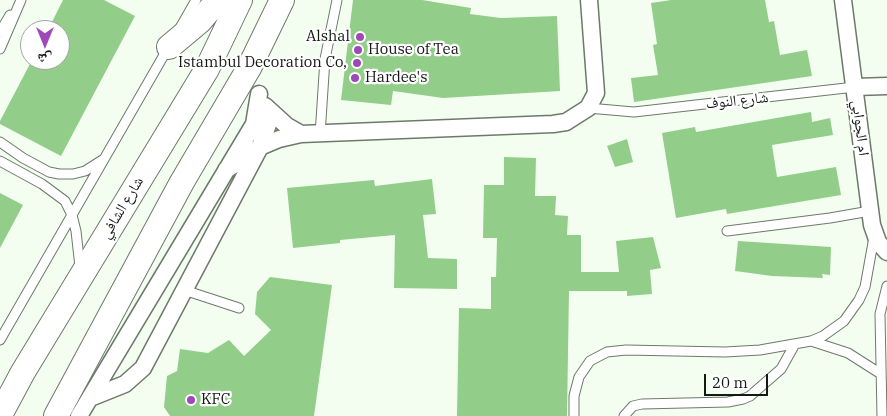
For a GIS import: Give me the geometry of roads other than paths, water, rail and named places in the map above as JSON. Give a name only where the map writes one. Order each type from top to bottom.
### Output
[{"type":"main road","points":[[169,47],[200,21],[218,0]]},
{"type":"main road","name":"شارع الشافي","points":[[0,415],[81,276],[206,69],[240,0]]},
{"type":"main road","points":[[56,416],[182,182],[250,68],[282,0]]},
{"type":"street","points":[[226,170],[260,147],[279,138],[300,134],[320,135],[566,122],[588,108],[596,93],[589,0]]},
{"type":"street","name":"ام الجوابي","points":[[842,0],[874,234],[887,252]]},
{"type":"street","points":[[250,68],[258,94],[272,113],[300,134]]},
{"type":"street","name":"شارع النوف","points":[[854,87],[887,86]]},
{"type":"street","points":[[79,416],[254,124],[258,94]]},
{"type":"street","points":[[90,398],[116,389],[139,374],[260,147],[272,113]]},
{"type":"lane","points":[[0,32],[20,0]]},
{"type":"lane","points":[[0,49],[20,0]]},
{"type":"lane","points":[[0,340],[196,0]]},
{"type":"lane","points":[[320,135],[325,58],[337,0]]},
{"type":"lane","name":"شارع النوف","points":[[588,108],[634,112],[854,87]]},
{"type":"lane","points":[[0,142],[23,158],[49,172],[60,174],[73,174],[85,171],[106,158]]},
{"type":"lane","points":[[0,161],[42,184],[65,202],[72,215],[81,276]]},
{"type":"lane","points":[[727,231],[870,211]]},
{"type":"lane","points":[[574,416],[574,396],[578,377],[590,362],[607,352],[626,350],[725,352],[811,341],[834,329],[853,311],[865,288],[874,234]]},
{"type":"lane","points":[[882,416],[880,314],[887,286]]},
{"type":"lane","points":[[184,290],[239,308]]},
{"type":"lane","points":[[811,341],[848,353],[881,374]]},
{"type":"lane","points":[[624,416],[633,406],[642,404],[743,400],[750,396],[780,368],[795,344]]},
{"type":"place","name":"Alshal","points":[[360,37]]},
{"type":"place","name":"House of Tea","points":[[358,50]]},
{"type":"place","name":"Istambul Decoration Co,","points":[[357,63]]},
{"type":"place","name":"Hardee's","points":[[355,78]]},
{"type":"place","name":"KFC","points":[[191,400]]}]
